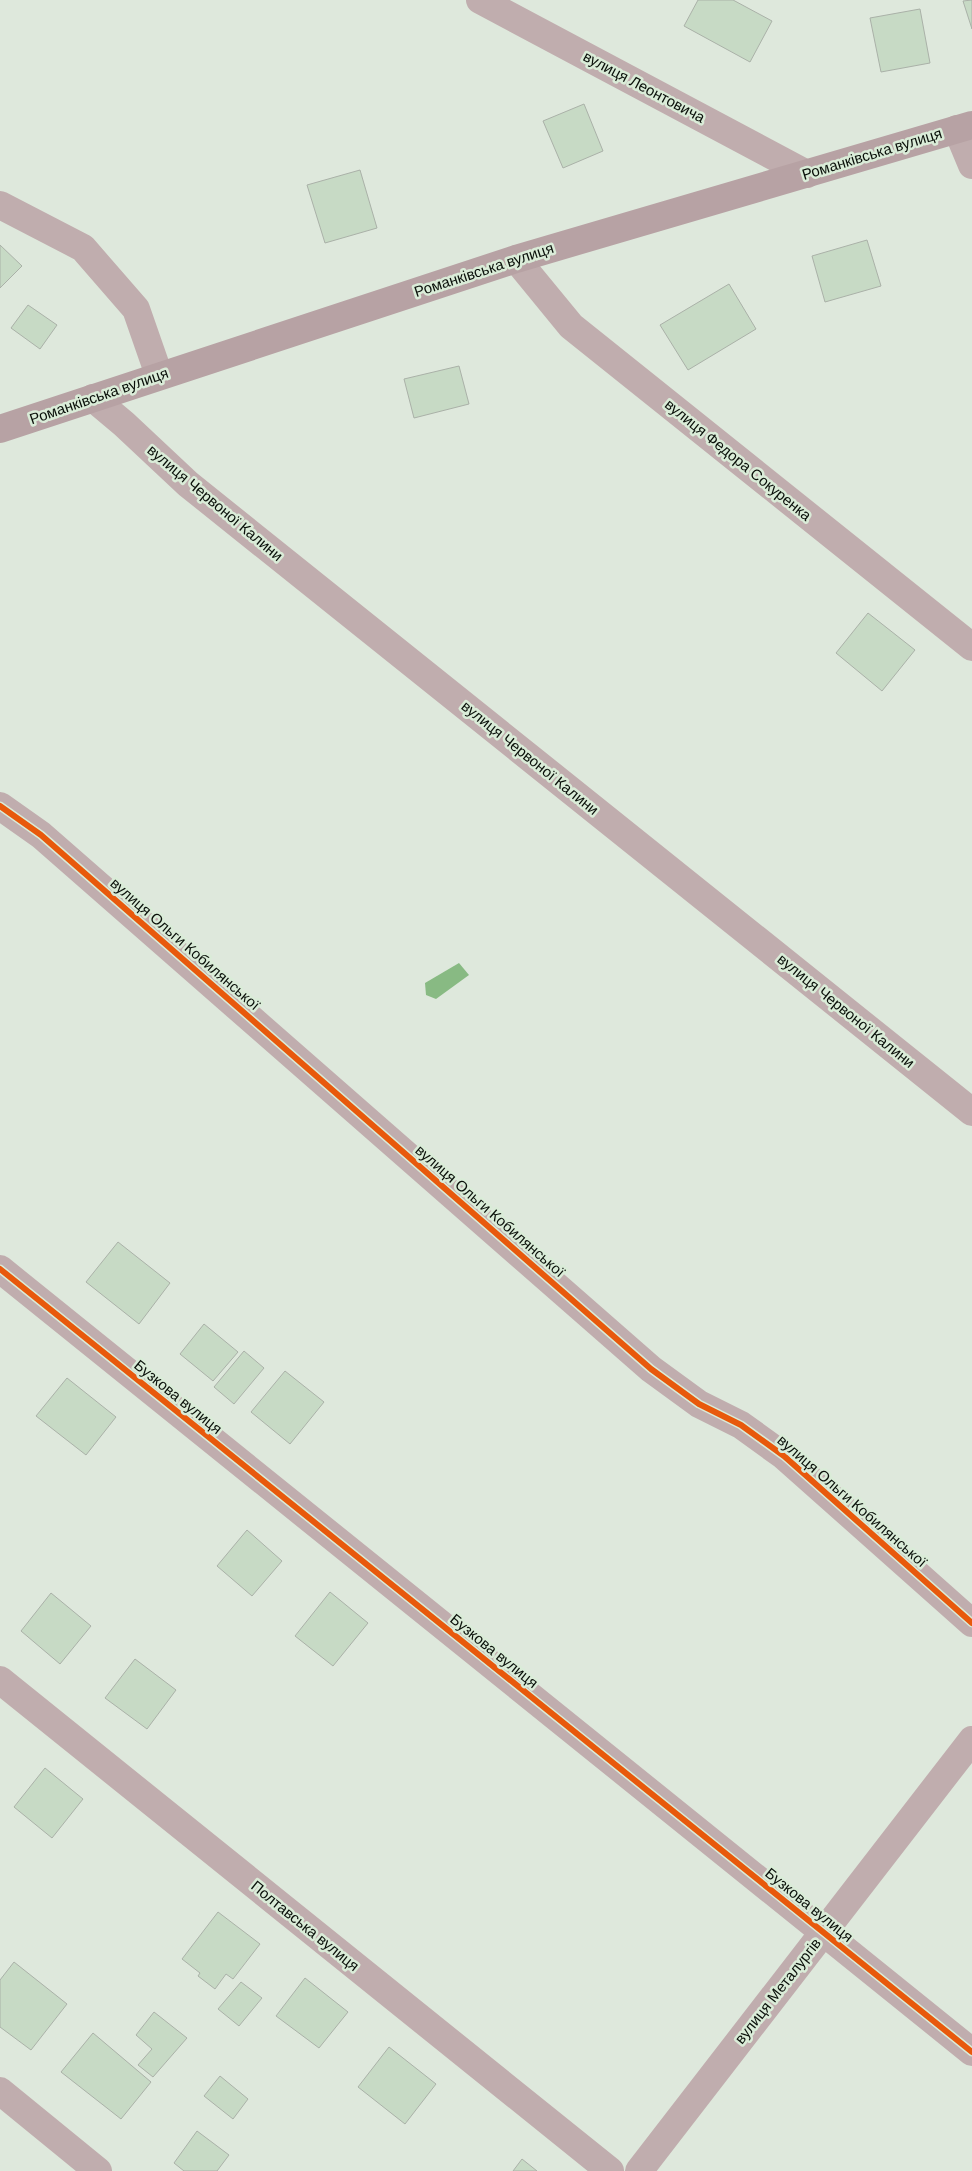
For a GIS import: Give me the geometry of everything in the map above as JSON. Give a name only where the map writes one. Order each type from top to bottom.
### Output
[{"type":"main road","name":"Романківська вулиця","points":[[0,429],[159,375],[516,259],[965,127]]},
{"type":"street","name":"вулиця Леонтовича","points":[[480,0],[807,174]]},
{"type":"street","points":[[965,127],[972,165]]},
{"type":"street","points":[[0,205],[83,248],[136,308],[159,375]]},
{"type":"street","name":"вулиця Федора Сокуренка","points":[[516,259],[571,326],[972,647]]},
{"type":"street","name":"вулиця Червоної Калини","points":[[93,398],[124,424],[188,484],[972,1112]]},
{"type":"street","name":"вулиця Ольги Кобилянської","points":[[0,806],[42,835],[651,1368],[699,1404],[741,1424],[784,1456],[972,1623]]},
{"type":"street","name":"Бузкова вулиця","points":[[0,1269],[972,2052]]},
{"type":"street","name":"Полтавська вулиця","points":[[0,1680],[610,2171]]},
{"type":"street","name":"вулиця Металургів","points":[[639,2171],[972,1740]]},
{"type":"street","points":[[0,2091],[98,2171]]},
{"type":"shaded area","points":[[459,963],[469,975],[436,999],[426,995],[425,983]]},
{"type":"building","points":[[698,0],[733,0],[772,21],[750,62],[684,26]]},
{"type":"building","points":[[972,0],[972,29],[963,1]]},
{"type":"building","points":[[920,9],[930,63],[881,72],[870,18]]},
{"type":"building","points":[[584,104],[603,151],[563,168],[543,121]]},
{"type":"building","points":[[360,170],[377,228],[325,243],[307,185]]},
{"type":"building","points":[[867,240],[881,286],[825,302],[812,256]]},
{"type":"building","points":[[0,245],[22,266],[0,288]]},
{"type":"building","points":[[729,284],[756,329],[688,370],[660,325]]},
{"type":"building","points":[[28,305],[57,325],[40,349],[11,328]]},
{"type":"building","points":[[459,366],[469,404],[414,418],[404,379]]},
{"type":"building","points":[[868,613],[915,650],[882,691],[836,653]]},
{"type":"building","points":[[118,1242],[170,1283],[139,1324],[86,1282]]},
{"type":"building","points":[[204,1324],[238,1352],[213,1381],[180,1354]]},
{"type":"building","points":[[244,1351],[264,1368],[234,1404],[214,1387]]},
{"type":"building","points":[[285,1371],[324,1402],[290,1444],[251,1412]]},
{"type":"building","points":[[67,1378],[116,1417],[86,1455],[36,1416]]},
{"type":"building","points":[[247,1530],[282,1561],[252,1596],[217,1566]]},
{"type":"building","points":[[330,1592],[368,1623],[333,1666],[295,1636]]},
{"type":"building","points":[[51,1593],[91,1626],[60,1664],[21,1631]]},
{"type":"building","points":[[135,1659],[176,1690],[147,1729],[105,1698]]},
{"type":"building","points":[[45,1768],[83,1799],[52,1838],[14,1807]]},
{"type":"building","points":[[218,1912],[260,1944],[233,1979],[226,1974],[215,1989],[198,1976],[200,1973],[182,1959]]},
{"type":"building","points":[[14,1962],[67,2004],[31,2050],[0,2027],[0,1980]]},
{"type":"building","points":[[305,1978],[348,2012],[319,2048],[276,2016]]},
{"type":"building","points":[[241,1982],[262,1998],[239,2026],[218,2009]]},
{"type":"building","points":[[154,2012],[187,2038],[153,2077],[138,2065],[152,2049],[136,2035]]},
{"type":"building","points":[[93,2033],[151,2082],[121,2119],[61,2072]]},
{"type":"building","points":[[389,2047],[436,2084],[405,2124],[358,2087]]},
{"type":"building","points":[[220,2076],[248,2099],[233,2119],[204,2096]]},
{"type":"building","points":[[197,2131],[229,2155],[217,2171],[184,2171],[174,2163]]},
{"type":"building","points":[[522,2159],[537,2171],[513,2171]]},
{"type":"cycle path","points":[[0,806],[41,835],[651,1369],[699,1404],[741,1425],[784,1456],[972,1623]]},
{"type":"cycle path","points":[[0,1269],[972,2052]]}]
